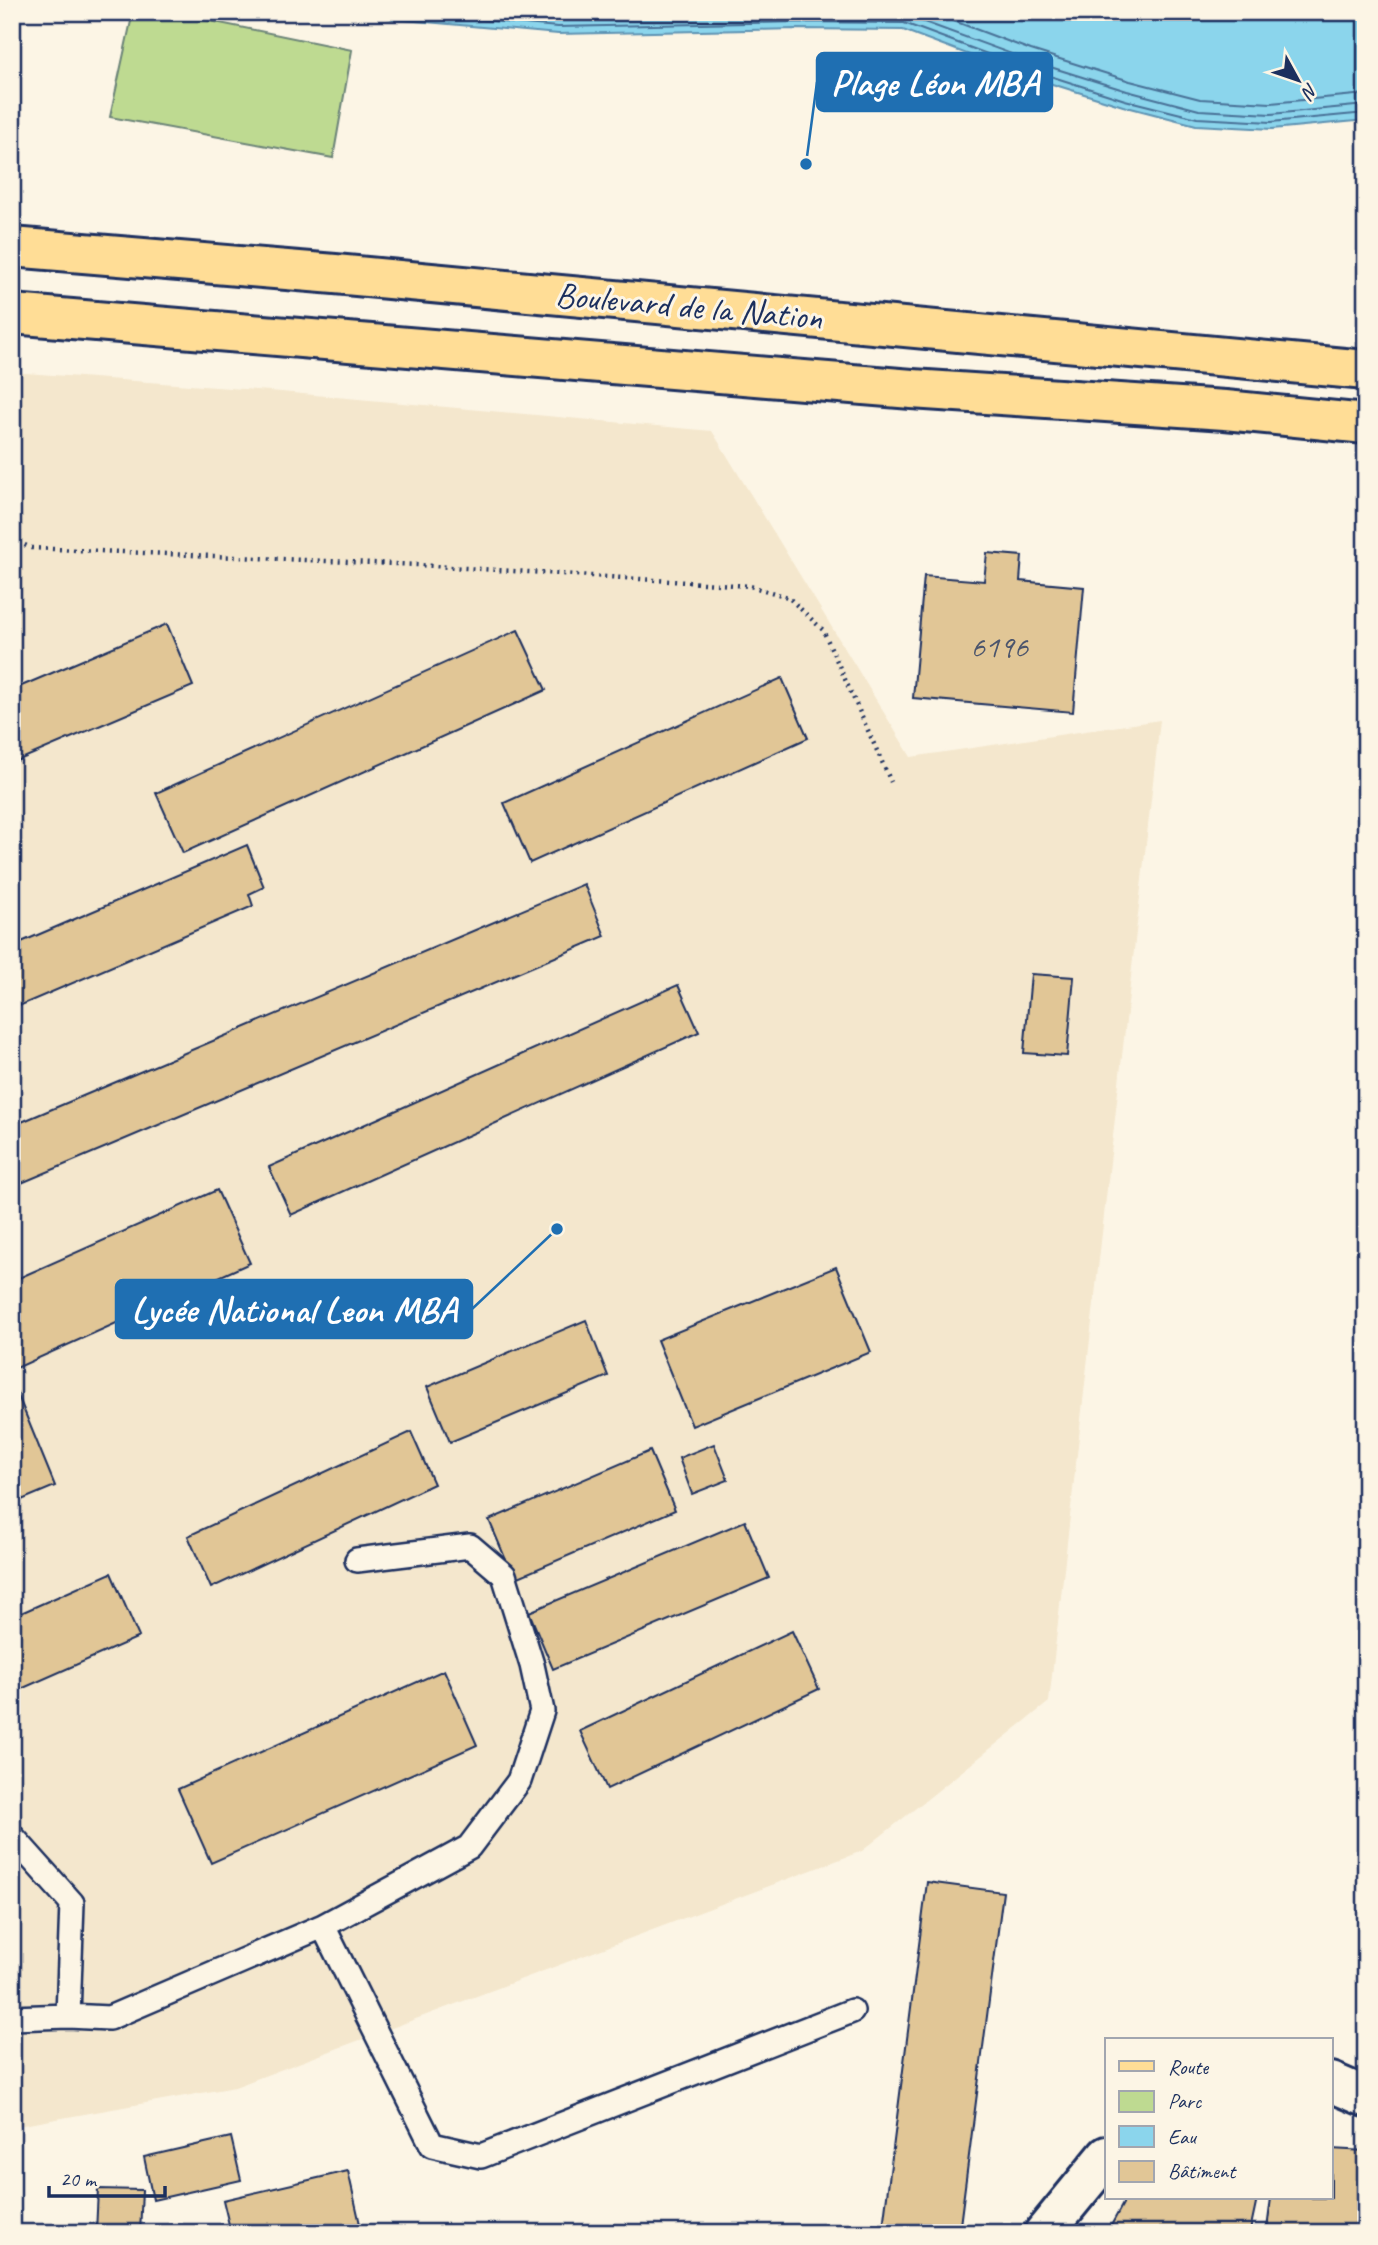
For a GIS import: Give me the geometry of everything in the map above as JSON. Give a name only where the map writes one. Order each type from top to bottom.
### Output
[{"type":"main road","name":"Boulevard de la Nation","points":[[12,247],[377,277],[1366,370]]},
{"type":"main road","name":"Boulevard de la Nation","points":[[12,314],[912,389],[1225,410],[1366,424]]},
{"type":"street","points":[[1332,2082],[1366,2097]]},
{"type":"street","points":[[1044,2233],[1105,2158]]},
{"type":"lane","points":[[12,2018],[109,2018],[323,1926],[470,1847],[519,1781],[542,1711],[532,1665],[503,1575],[470,1546],[357,1560]]},
{"type":"lane","points":[[12,1836],[72,1903],[68,2016]]},
{"type":"lane","points":[[323,1926],[432,2145],[481,2156],[852,2011]]},
{"type":"path","points":[[12,539],[31,548],[418,565],[750,586],[788,597],[823,630],[891,782]]},
{"type":"shaded area","points":[[12,372],[270,391],[712,431],[911,757],[1160,720],[1049,1702],[862,1851],[235,2087],[12,2127]]},
{"type":"green space","points":[[133,12],[166,12],[352,50],[333,158],[110,117]]},
{"type":"water","points":[[370,12],[1366,12],[1366,120],[1272,129],[1196,125],[1023,75],[903,30],[796,29],[558,34],[393,19]]},
{"type":"building","points":[[987,553],[1022,556],[1020,581],[1084,587],[1073,712],[913,698],[924,576],[984,581]]},
{"type":"building","points":[[167,624],[193,686],[12,763],[12,690]]},
{"type":"building","points":[[518,630],[546,690],[183,853],[156,793]]},
{"type":"building","points":[[782,678],[808,738],[530,863],[504,803]]},
{"type":"building","points":[[247,845],[264,887],[249,894],[253,906],[12,1009],[12,946]]},
{"type":"building","points":[[584,884],[605,936],[12,1187],[12,1126]]},
{"type":"building","points":[[1031,974],[1074,977],[1067,1056],[1024,1053]]},
{"type":"building","points":[[678,985],[699,1032],[291,1215],[269,1167]]},
{"type":"building","points":[[217,1190],[250,1263],[12,1370],[12,1281]]},
{"type":"building","points":[[836,1267],[871,1352],[692,1426],[657,1340]]},
{"type":"building","points":[[586,1320],[608,1376],[450,1442],[427,1387]]},
{"type":"building","points":[[12,1381],[55,1486],[12,1504]]},
{"type":"building","points":[[411,1432],[434,1484],[211,1588],[188,1536]]},
{"type":"building","points":[[714,1444],[728,1480],[692,1494],[679,1458]]},
{"type":"building","points":[[650,1451],[675,1510],[514,1579],[489,1520]]},
{"type":"building","points":[[745,1521],[769,1578],[553,1669],[529,1612]]},
{"type":"building","points":[[111,1573],[139,1637],[12,1693],[12,1617]]},
{"type":"building","points":[[792,1631],[819,1689],[607,1789],[580,1731]]},
{"type":"building","points":[[444,1670],[477,1745],[211,1863],[178,1789]]},
{"type":"building","points":[[927,1882],[1003,1892],[959,2233],[930,2233],[883,2227]]},
{"type":"building","points":[[231,2137],[241,2180],[153,2200],[144,2157]]},
{"type":"building","points":[[1332,2149],[1366,2151],[1366,2233],[1267,2229],[1271,2200],[1332,2200]]},
{"type":"building","points":[[348,2171],[362,2233],[231,2233],[223,2200]]},
{"type":"building","points":[[98,2189],[142,2190],[140,2233],[96,2233]]},
{"type":"building","points":[[1125,2200],[1257,2200],[1250,2231],[1107,2233]]},
{"type":"place","name":"Plage Léon MBA","points":[[806,164]]},
{"type":"place","name":"Lycée National Leon MBA","points":[[557,1229]]}]
